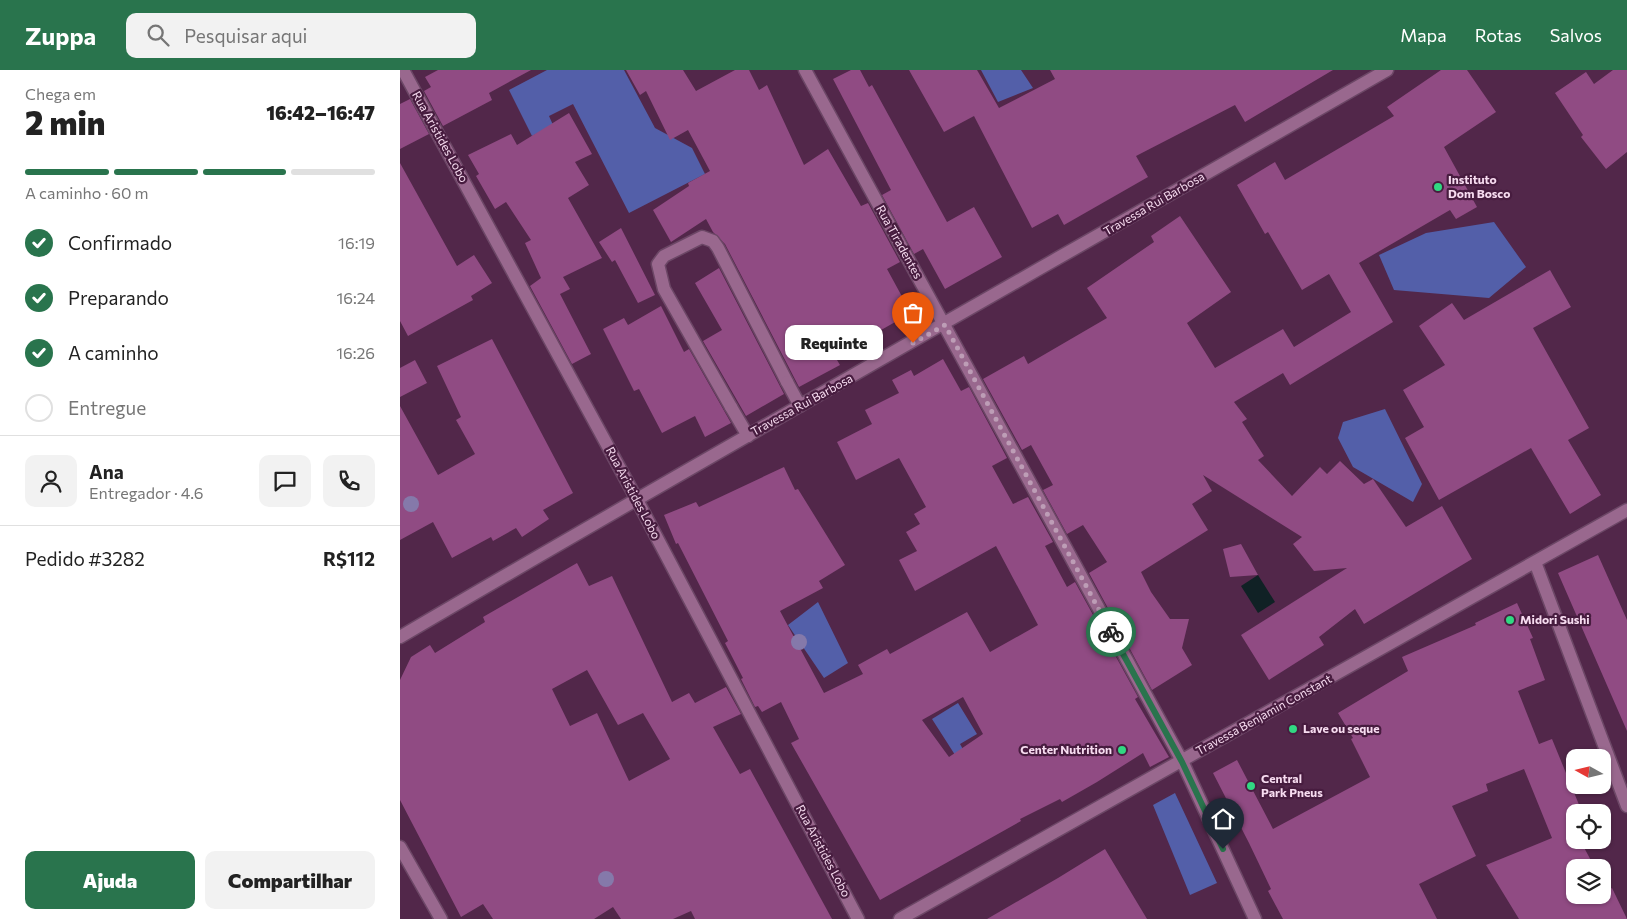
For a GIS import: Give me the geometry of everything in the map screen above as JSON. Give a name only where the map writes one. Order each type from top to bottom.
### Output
[{"type":"street","name":"Rua Aristides Lobo","points":[[403,70],[636,498],[858,919]]},
{"type":"street","name":"Rua Tiradentes","points":[[805,70],[1182,762],[1255,919]]},
{"type":"street","name":"Travessa Rui Barbosa","points":[[400,636],[636,498],[945,325],[1387,70]]},
{"type":"street","points":[[748,436],[664,289],[658,264],[664,256],[702,237],[713,241],[800,406]]},
{"type":"street","name":"Travessa Benjamin Constant","points":[[900,919],[1627,510]]},
{"type":"street","points":[[1535,562],[1627,806]]},
{"type":"street","points":[[400,847],[441,919]]},
{"type":"shaded area","points":[[547,70],[624,70],[655,128],[692,148],[705,174],[629,213],[573,104],[549,116],[553,125],[532,136],[509,90]]},
{"type":"shaded area","points":[[981,70],[1021,70],[1033,88],[998,102]]},
{"type":"shaded area","points":[[1494,222],[1526,267],[1489,298],[1394,290],[1379,255],[1426,233]]},
{"type":"shaded area","points":[[1385,409],[1422,484],[1413,502],[1353,467],[1338,438],[1343,422]]},
{"type":"shaded area","points":[[1258,575],[1275,602],[1258,613],[1241,586]]},
{"type":"shaded area","points":[[818,602],[848,663],[824,678],[788,625]]},
{"type":"shaded area","points":[[958,703],[977,734],[960,744],[965,753],[957,758],[932,719]]},
{"type":"shaded area","points":[[1175,793],[1217,883],[1190,895],[1153,805]]},
{"type":"building","points":[[438,70],[531,70],[489,93],[492,100],[443,126],[424,91],[431,87],[425,77]]},
{"type":"building","points":[[626,70],[683,70],[696,91],[735,70],[749,70],[759,90],[767,85],[804,165],[828,149],[861,206],[868,203],[900,262],[887,269],[911,313],[853,346],[856,349],[837,360],[840,365],[799,387],[725,244],[713,232],[706,219],[671,242],[653,210],[689,186],[688,183],[710,171],[688,130],[670,140],[646,91],[640,95]]},
{"type":"building","points":[[851,70],[860,70],[869,87],[872,85],[947,222],[974,207],[1002,257],[945,289],[923,249],[914,254],[882,195],[891,190],[833,79]]},
{"type":"building","points":[[909,70],[977,70],[999,108],[1055,79],[1050,70],[1333,70],[1245,122],[1235,105],[1136,156],[1148,177],[1064,225],[1058,214],[1032,228],[974,116],[944,132]]},
{"type":"building","points":[[1441,70],[1467,70],[1496,112],[1444,147],[1477,207],[1456,219],[1450,210],[1359,263],[1393,322],[1290,385],[1283,373],[1234,402],[1247,419],[1242,422],[1264,456],[1258,460],[1292,496],[1320,467],[1327,474],[1340,461],[1364,484],[1373,479],[1406,527],[1442,506],[1472,559],[1364,624],[1355,609],[1319,637],[1324,645],[1269,680],[1241,635],[1347,568],[1314,571],[1293,544],[1302,537],[1203,475],[1212,491],[1192,504],[1208,530],[1141,572],[1151,592],[1170,619],[1189,619],[1182,648],[1192,665],[1152,690],[1089,573],[1107,562],[1083,525],[1067,534],[1043,490],[1053,485],[1031,445],[1022,450],[983,379],[1024,356],[1028,364],[1107,318],[1087,288],[1154,242],[1151,236],[1180,216],[1231,292],[1187,323],[1215,368],[1283,329],[1294,347],[1351,312],[1329,274],[1302,290],[1268,232],[1265,234],[1237,185],[1275,162],[1285,180],[1394,116],[1387,107]]},
{"type":"building","points":[[1613,70],[1627,70],[1627,152],[1606,169],[1581,137],[1583,135],[1555,93],[1586,72],[1594,84]]},
{"type":"building","points":[[410,99],[429,134],[400,149],[400,104]]},
{"type":"building","points":[[569,113],[592,154],[575,162],[589,185],[568,198],[602,258],[563,277],[570,289],[560,294],[591,354],[572,364],[530,286],[541,278],[525,243],[531,240],[506,202],[495,209],[476,176],[479,174],[468,155],[511,134],[517,145]]},
{"type":"building","points":[[400,163],[457,266],[474,255],[492,283],[471,296],[473,300],[408,336],[400,321]]},
{"type":"building","points":[[621,228],[655,295],[638,303],[615,260],[612,262],[599,242]]},
{"type":"building","points":[[719,268],[784,394],[746,416],[703,341],[722,330],[695,283]]},
{"type":"building","points":[[1550,270],[1571,307],[1533,328],[1589,428],[1568,440],[1601,495],[1570,514],[1531,448],[1439,500],[1405,438],[1424,427],[1403,390],[1445,365],[1419,326],[1452,303],[1464,320]]},
{"type":"building","points":[[661,306],[684,352],[689,349],[731,423],[705,437],[695,416],[662,433],[639,389],[634,391],[603,329],[624,318],[628,325]]},
{"type":"building","points":[[492,339],[573,493],[543,510],[549,519],[522,537],[516,528],[493,541],[491,537],[452,558],[433,522],[400,540],[400,406],[438,475],[475,454],[456,420],[461,417],[437,366]]},
{"type":"building","points":[[943,359],[961,391],[969,387],[1007,458],[992,466],[1013,504],[1028,497],[1053,542],[1045,546],[1067,587],[1075,582],[1138,697],[1135,699],[1169,757],[1150,767],[1143,753],[1062,802],[1060,799],[1020,819],[1021,821],[880,900],[791,743],[799,739],[781,702],[762,712],[758,706],[755,707],[725,643],[728,641],[678,543],[676,544],[664,515],[696,502],[699,507],[784,467],[795,490],[798,489],[845,565],[819,581],[823,588],[780,611],[824,693],[863,674],[858,665],[887,649],[890,654],[967,612],[990,652],[1038,625],[996,546],[915,591],[899,560],[917,551],[906,532],[920,524],[914,514],[926,507],[899,458],[856,480],[837,442],[872,424],[865,410],[899,393],[892,380],[911,370],[914,376]],"holes":[[[963,697],[983,734],[949,757],[922,720]]]},
{"type":"building","points":[[415,360],[427,383],[400,397],[400,368]]},
{"type":"building","points":[[1241,544],[1258,575],[1230,577],[1223,549]]},
{"type":"building","points":[[1598,555],[1627,620],[1627,731],[1558,573]]},
{"type":"building","points":[[577,563],[589,586],[612,576],[672,702],[689,693],[695,703],[726,687],[741,714],[713,727],[740,774],[750,769],[832,919],[695,919],[691,911],[673,919],[621,919],[613,907],[594,919],[493,919],[483,904],[461,917],[400,800],[400,680],[411,657],[430,645],[435,653],[485,622],[483,617]],"holes":[[[587,670],[618,725],[643,713],[670,759],[629,781],[597,713],[570,726],[552,689]]]},
{"type":"building","points":[[1517,603],[1533,638],[1530,639],[1545,680],[1518,691],[1539,744],[1552,739],[1566,773],[1566,794],[1575,794],[1579,804],[1566,804],[1566,849],[1585,849],[1590,859],[1566,859],[1566,904],[1611,904],[1612,888],[1627,919],[1519,919],[1486,865],[1552,838],[1524,769],[1486,784],[1488,791],[1452,806],[1476,856],[1419,884],[1437,919],[1283,919],[1268,891],[1271,889],[1249,843],[1213,773],[1237,760],[1273,829],[1370,777],[1351,739],[1353,738],[1338,713],[1408,671],[1402,657],[1476,625],[1475,623]]},
{"type":"building","points":[[1105,849],[1147,919],[987,919],[1058,878]]},
{"type":"way so far","points":[[913,343],[945,325],[1111,632]]},
{"type":"place","name":"Instituto Dom Bosco","points":[[1438,187]]},
{"type":"place","name":"Requinte","points":[[913,343]]},
{"type":"place","name":"Midori Sushi","points":[[1510,620]]},
{"type":"place","name":"Lave ou seque","points":[[1293,729]]},
{"type":"place","name":"Center Nutrition","points":[[1122,750]]},
{"type":"place","name":"Central Park Pneus","points":[[1251,786]]},
{"type":"route","points":[[1111,632],[1182,762],[1223,849]]}]
